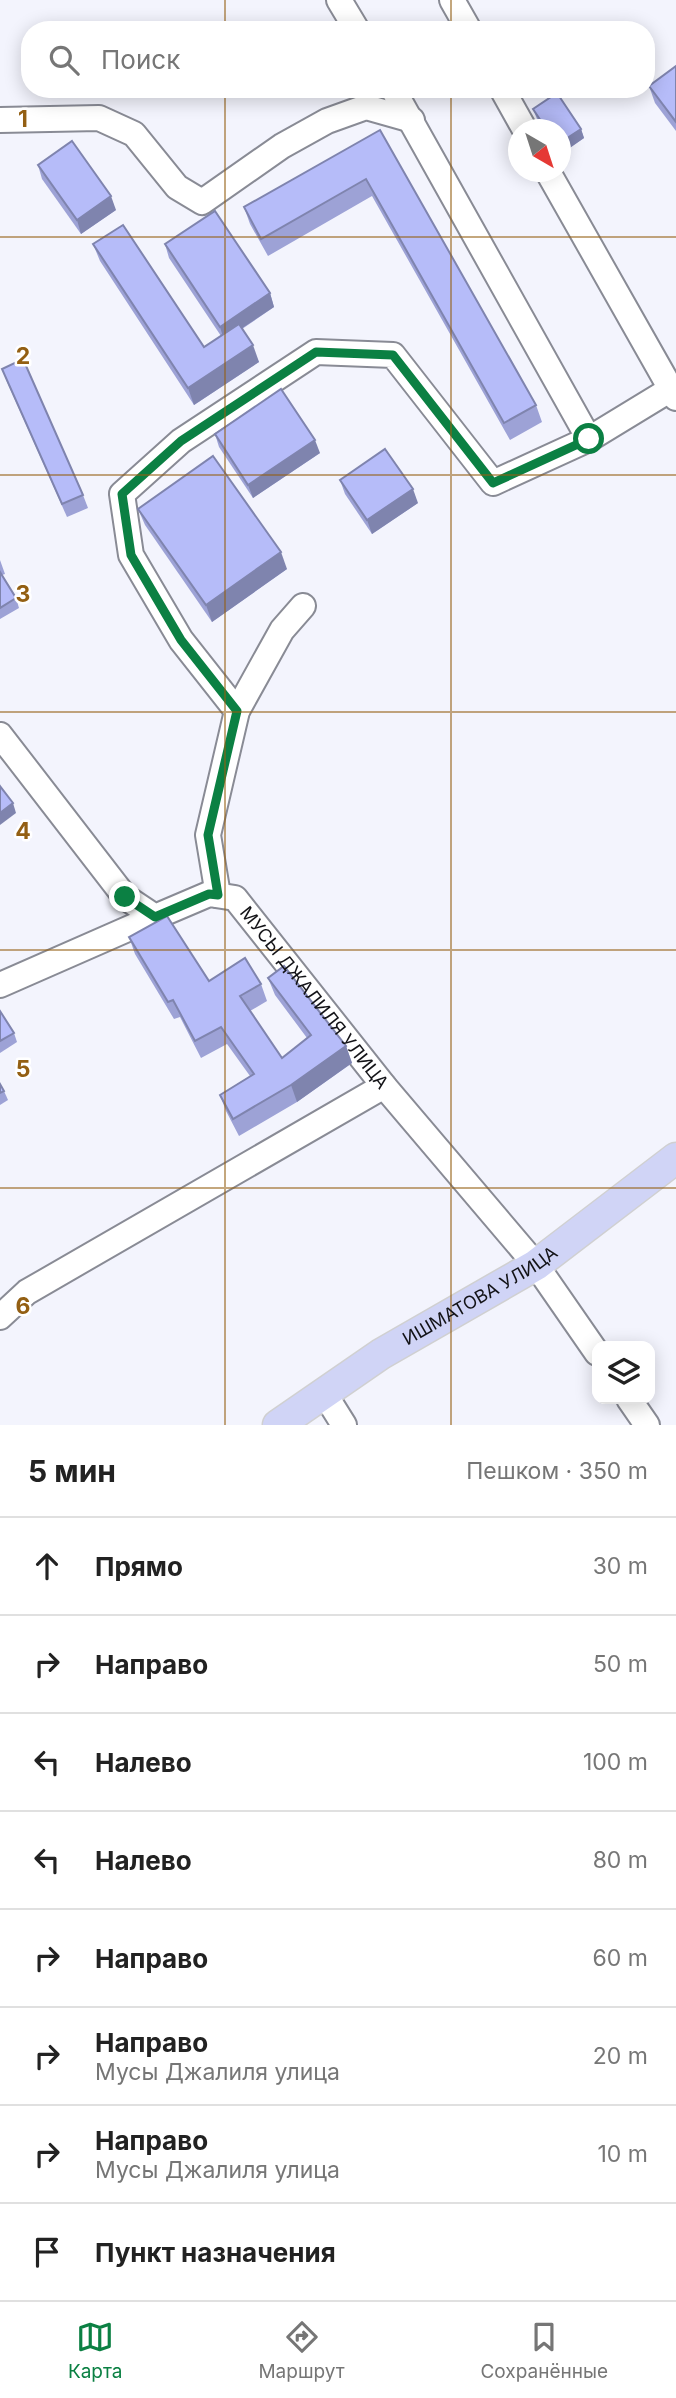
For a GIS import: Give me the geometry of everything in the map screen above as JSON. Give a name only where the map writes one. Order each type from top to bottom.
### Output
[{"type":"main road","name":"ИШМАТОВА УЛИЦА","points":[[278,1425],[381,1354],[536,1265],[676,1158]]},
{"type":"street","points":[[339,0],[352,21]]},
{"type":"street","points":[[452,0],[464,21]]},
{"type":"street","points":[[399,98],[589,439]]},
{"type":"street","points":[[507,98],[519,119]]},
{"type":"street","points":[[0,120],[99,118],[134,134],[177,187],[202,202],[282,146],[327,121],[366,107],[412,120]]},
{"type":"street","points":[[237,711],[181,640],[131,555],[122,494],[181,441],[316,352],[393,355],[493,483],[589,439],[674,391],[554,182]]},
{"type":"street","points":[[0,985],[209,894],[218,895],[208,835],[237,711],[282,630],[303,606]]},
{"type":"street","points":[[0,735],[125,897],[155,917]]},
{"type":"street","name":"МУСЫ ДЖАЛИЛЯ УЛИЦА","points":[[218,895],[235,898],[384,1086],[536,1265],[592,1346]]},
{"type":"street","points":[[0,1317],[27,1292],[384,1086]]},
{"type":"street","points":[[324,1393],[344,1425]]},
{"type":"street","points":[[632,1404],[647,1425]]},
{"type":"building","points":[[676,66],[676,122],[655,94],[655,82]]},
{"type":"building","points":[[550,98],[560,98],[581,129],[571,136],[571,119],[540,119],[533,109]]},
{"type":"building","points":[[380,130],[536,405],[504,423],[366,179],[261,239],[244,207]]},
{"type":"building","points":[[72,141],[111,196],[77,220],[38,165]]},
{"type":"building","points":[[215,211],[270,293],[220,327],[165,244]]},
{"type":"building","points":[[123,225],[204,347],[239,324],[253,345],[188,388],[93,244]]},
{"type":"building","points":[[23,359],[83,495],[62,504],[2,369]]},
{"type":"building","points":[[281,389],[315,440],[248,485],[215,434]]},
{"type":"building","points":[[385,449],[413,489],[367,520],[340,480]]},
{"type":"building","points":[[213,456],[281,552],[206,605],[138,509]]},
{"type":"building","points":[[0,572],[16,598],[0,608]]},
{"type":"building","points":[[0,786],[13,803],[0,813]]},
{"type":"building","points":[[167,916],[209,981],[245,958],[261,984],[240,996],[282,1058],[311,1035],[268,978],[284,966],[346,1046],[291,1085],[233,1119],[220,1095],[254,1074],[221,1027],[195,1041],[173,1000],[168,1002],[129,937]]},
{"type":"building","points":[[0,1011],[14,1033],[0,1041]]},
{"type":"route","points":[[125,897],[155,917],[209,894],[218,895],[208,835],[237,711],[181,640],[131,555],[122,494],[181,441],[316,352],[393,355],[493,483],[589,439]]}]
